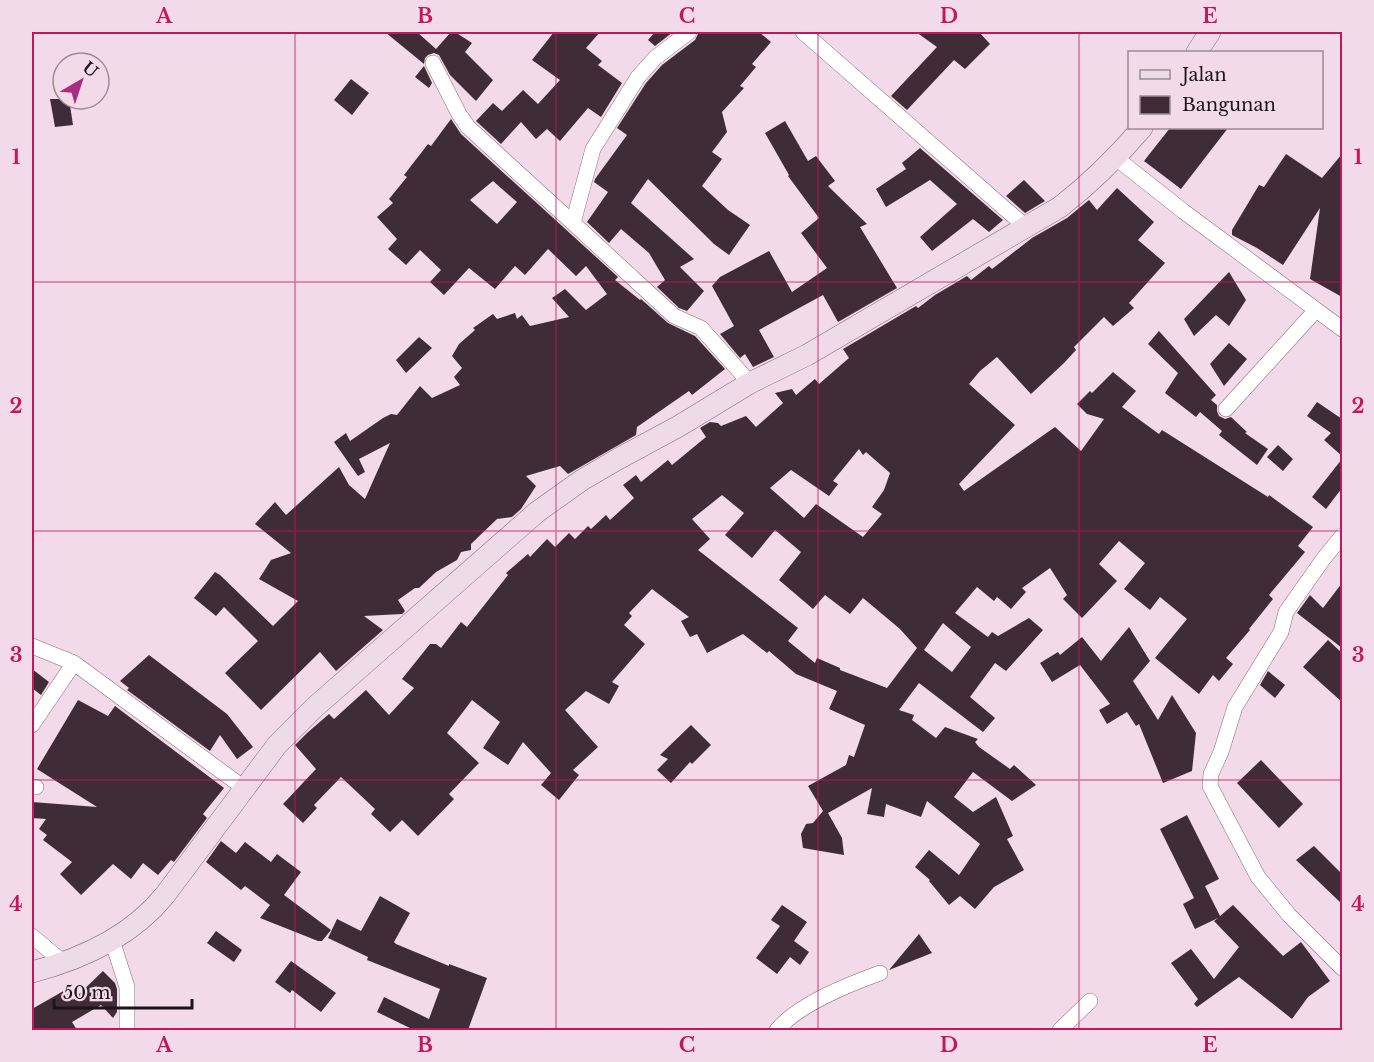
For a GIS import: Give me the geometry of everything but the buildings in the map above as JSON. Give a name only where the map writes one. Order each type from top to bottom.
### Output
[{"type":"main road","points":[[1198,51],[1210,32]]},
{"type":"main road","points":[[32,972],[63,963],[112,940],[129,929],[159,902],[277,745],[315,707],[537,512],[582,480],[750,383],[807,355],[1027,228],[1086,187],[1141,129]]},
{"type":"street","points":[[573,223],[593,149],[638,77],[655,58],[689,32]]},
{"type":"street","points":[[803,32],[1027,228]]},
{"type":"street","points":[[433,63],[468,127],[674,316],[701,328],[750,383]]},
{"type":"street","points":[[1116,158],[1183,211],[1342,329]]},
{"type":"street","points":[[1226,409],[1316,310]]},
{"type":"street","points":[[1342,536],[1323,558],[1286,612],[1281,632],[1235,707],[1210,780],[1210,786],[1257,877],[1288,915],[1342,968]]},
{"type":"street","points":[[32,646],[74,663],[244,788]]},
{"type":"street","points":[[32,725],[74,663]]},
{"type":"street","points":[[32,936],[63,963]]},
{"type":"street","points":[[112,940],[128,987],[127,1030]]},
{"type":"street","points":[[777,1030],[786,1020],[844,986],[880,973]]},
{"type":"street","points":[[1060,1030],[1090,1001]]}]
